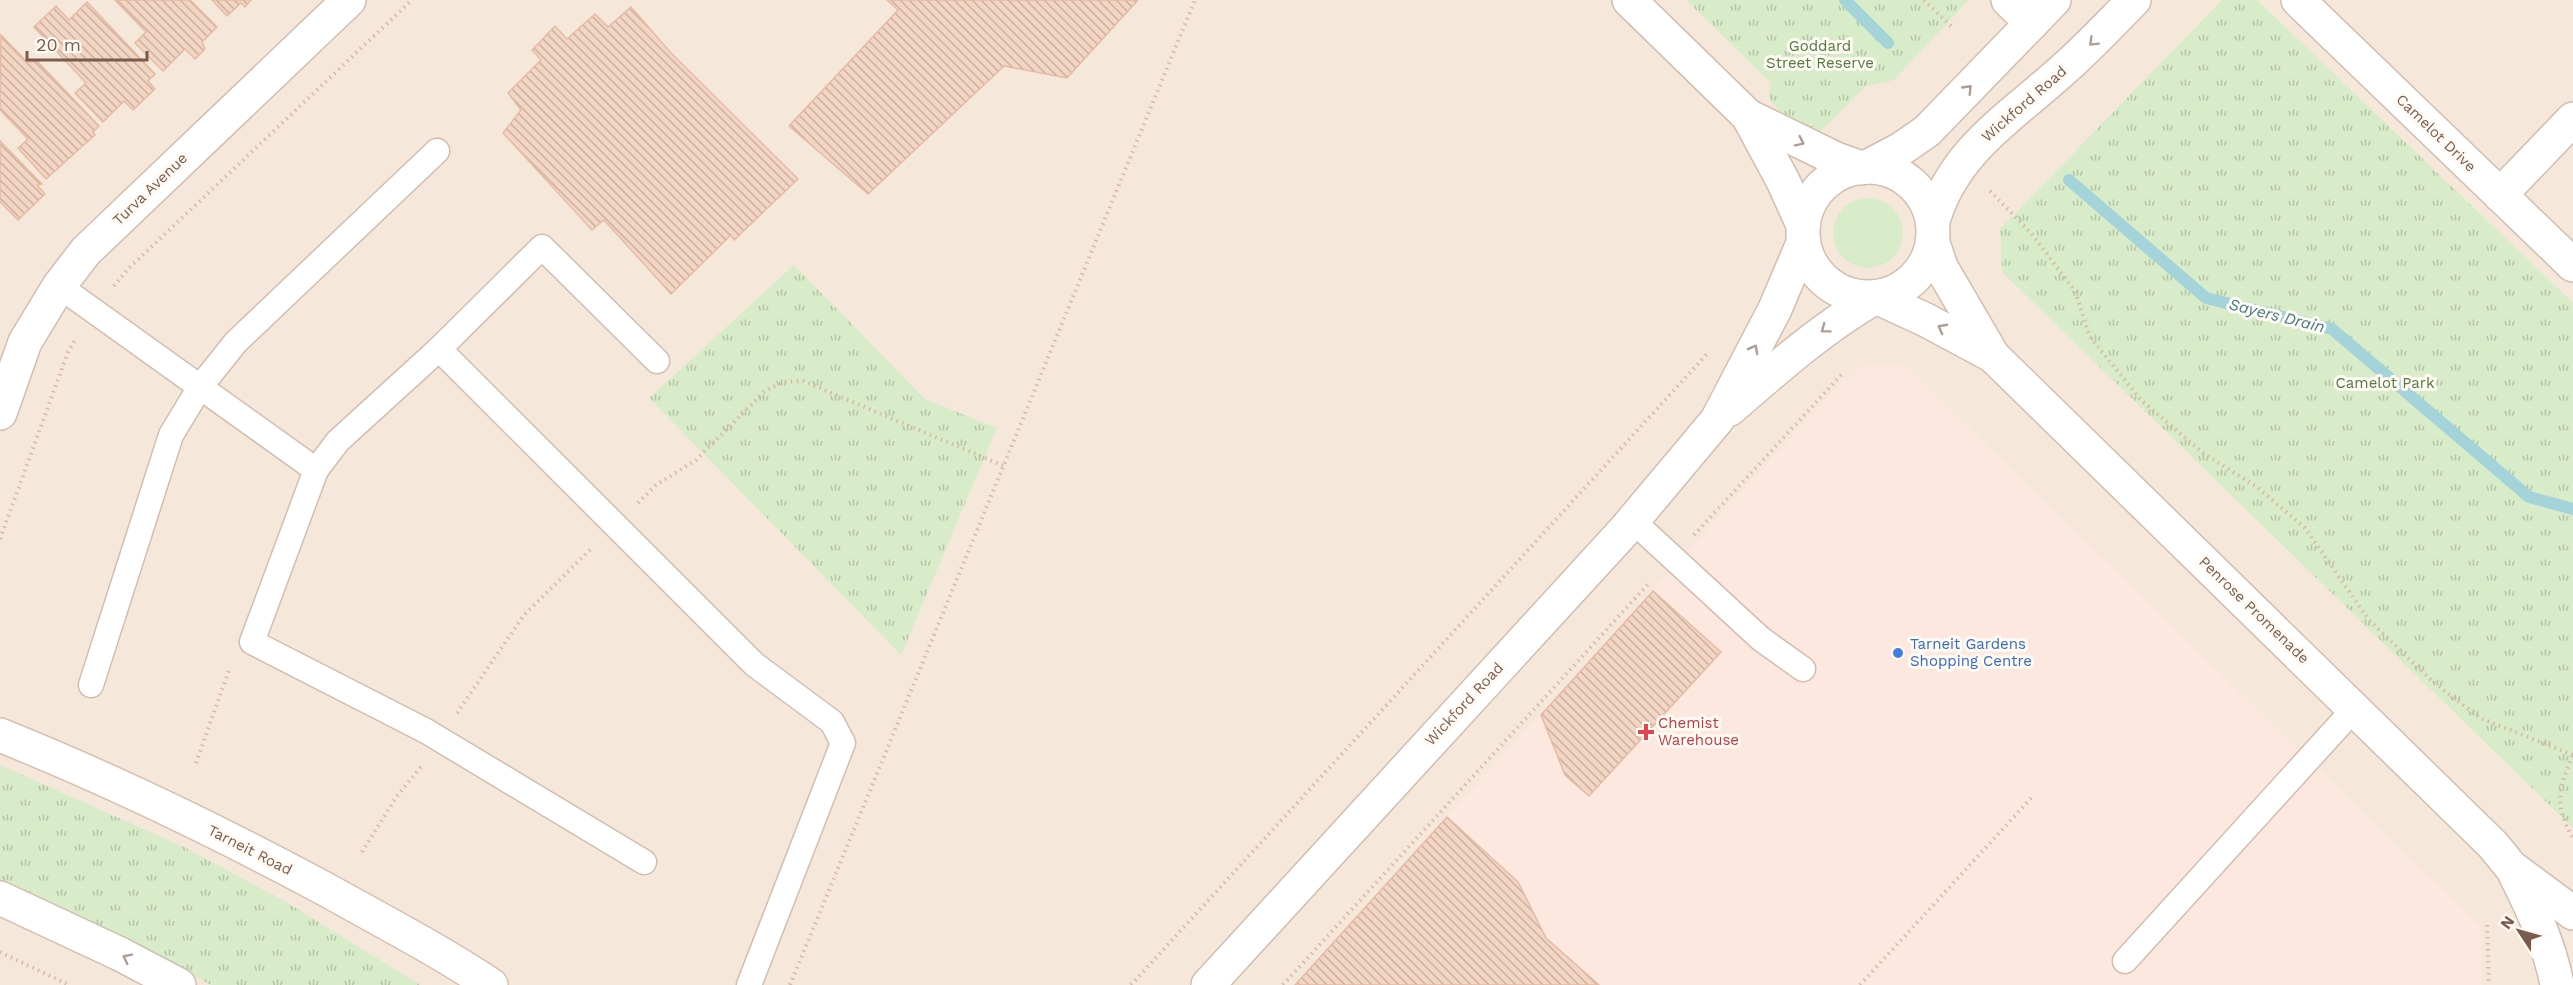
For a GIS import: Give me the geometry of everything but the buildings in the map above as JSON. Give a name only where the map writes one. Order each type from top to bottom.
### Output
[{"type":"street","name":"Turva Avenue","points":[[0,413],[25,342],[59,286],[86,251],[349,0]]},
{"type":"street","points":[[1629,0],[1748,116],[1783,181],[1803,234],[1812,266],[1828,284],[1850,295],[1875,297],[1891,294],[1909,283],[1926,262],[1933,232],[1924,199],[1907,179],[1892,171],[1864,167],[1836,159],[1748,116]]},
{"type":"street","points":[[1803,234],[1809,206],[1821,187],[1839,174],[1864,167],[1901,150],[1927,131],[2043,11],[2008,0]]},
{"type":"street","name":"Wickford Road","points":[[1933,232],[1936,208],[1961,164],[1979,142],[2065,69],[2134,0]]},
{"type":"street","name":"Camelot Drive","points":[[2298,0],[2573,265]]},
{"type":"street","points":[[2500,195],[2573,119]]},
{"type":"street","name":"Penrose Promenade","points":[[1933,232],[1941,267],[1993,356],[2493,845],[2511,867],[2541,926],[2552,959],[2557,985]]},
{"type":"street","name":"Wickford Road","points":[[1717,420],[1776,309],[1803,234]]},
{"type":"street","name":"Wickford Road","points":[[1208,985],[1633,521],[1717,420],[1810,341],[1840,318],[1875,297]]},
{"type":"street","name":"Penrose Promenade","points":[[1875,297],[1926,320],[1993,356]]},
{"type":"street","name":"Tarneit Road","points":[[0,735],[111,782],[234,840],[451,958],[491,985]]},
{"type":"street","name":"Penrose Promenade","points":[[2511,867],[2573,913]]},
{"type":"street","points":[[0,898],[99,944],[179,985]]},
{"type":"street","points":[[2557,985],[2562,965],[2573,949]]},
{"type":"lane","points":[[91,685],[171,435],[200,387],[236,342],[437,151]]},
{"type":"lane","points":[[644,862],[426,731],[252,642],[316,470],[338,441],[439,349],[542,247],[657,361]]},
{"type":"lane","points":[[59,286],[316,470]]},
{"type":"lane","points":[[439,349],[754,664],[832,722],[843,743],[749,985]]},
{"type":"lane","points":[[1633,521],[1761,639],[1803,669]]},
{"type":"lane","points":[[2125,961],[2355,708]]},
{"type":"path","points":[[0,539],[68,352],[93,310],[128,269],[412,0]]},
{"type":"path","points":[[790,985],[1195,0]]},
{"type":"path","points":[[1924,0],[1952,27]]},
{"type":"path","points":[[1961,164],[2031,233],[2075,291],[2090,338],[2140,400],[2203,453],[2257,487],[2305,528],[2369,620],[2432,681],[2480,718],[2573,756],[2562,779],[2559,806],[2566,827],[2573,838]]},
{"type":"path","points":[[1131,985],[1712,349]]},
{"type":"path","points":[[1283,985],[1843,373]]},
{"type":"path","points":[[195,763],[232,662],[252,642]]},
{"type":"path","points":[[1860,985],[2033,796]]},
{"type":"path","points":[[2487,925],[2489,985]]},
{"type":"path","points":[[0,952],[69,985]]},
{"type":"shaded area","points":[[0,0],[2573,0],[2573,985],[0,985]]},
{"type":"shaded area","name":"Tarneit Gardens Shopping Centre","points":[[1864,365],[1904,365],[2481,928],[2482,985],[1295,985],[1844,379],[1847,381]]},
{"type":"green space","name":"Goddard Street Reserve","points":[[1686,0],[1969,0],[1894,80],[1866,86],[1816,136],[1776,108],[1769,97],[1771,83]]},
{"type":"green space","name":"Camelot Park","points":[[2222,0],[2257,0],[2573,303],[2573,828],[2002,272],[2000,229]]},
{"type":"green space","points":[[1868,198],[1887,204],[1897,214],[1903,233],[1897,252],[1887,262],[1868,268],[1849,262],[1839,252],[1833,233],[1839,214],[1849,204]]},
{"type":"green space","points":[[794,265],[925,399],[997,428],[901,655],[649,398]]},
{"type":"green space","points":[[0,765],[184,847],[288,903],[420,985],[211,985],[161,958],[0,881]]},
{"type":"waterway","name":"Sayers Drain","points":[[1845,0],[1888,43]]},
{"type":"waterway","name":"Sayers Drain","points":[[2069,180],[2206,298],[2332,329],[2529,497],[2573,509]]},
{"type":"place","name":"Tarneit Gardens Shopping Centre","points":[[1898,653]]},
{"type":"place","name":"Chemist Warehouse","points":[[1646,732]]}]
